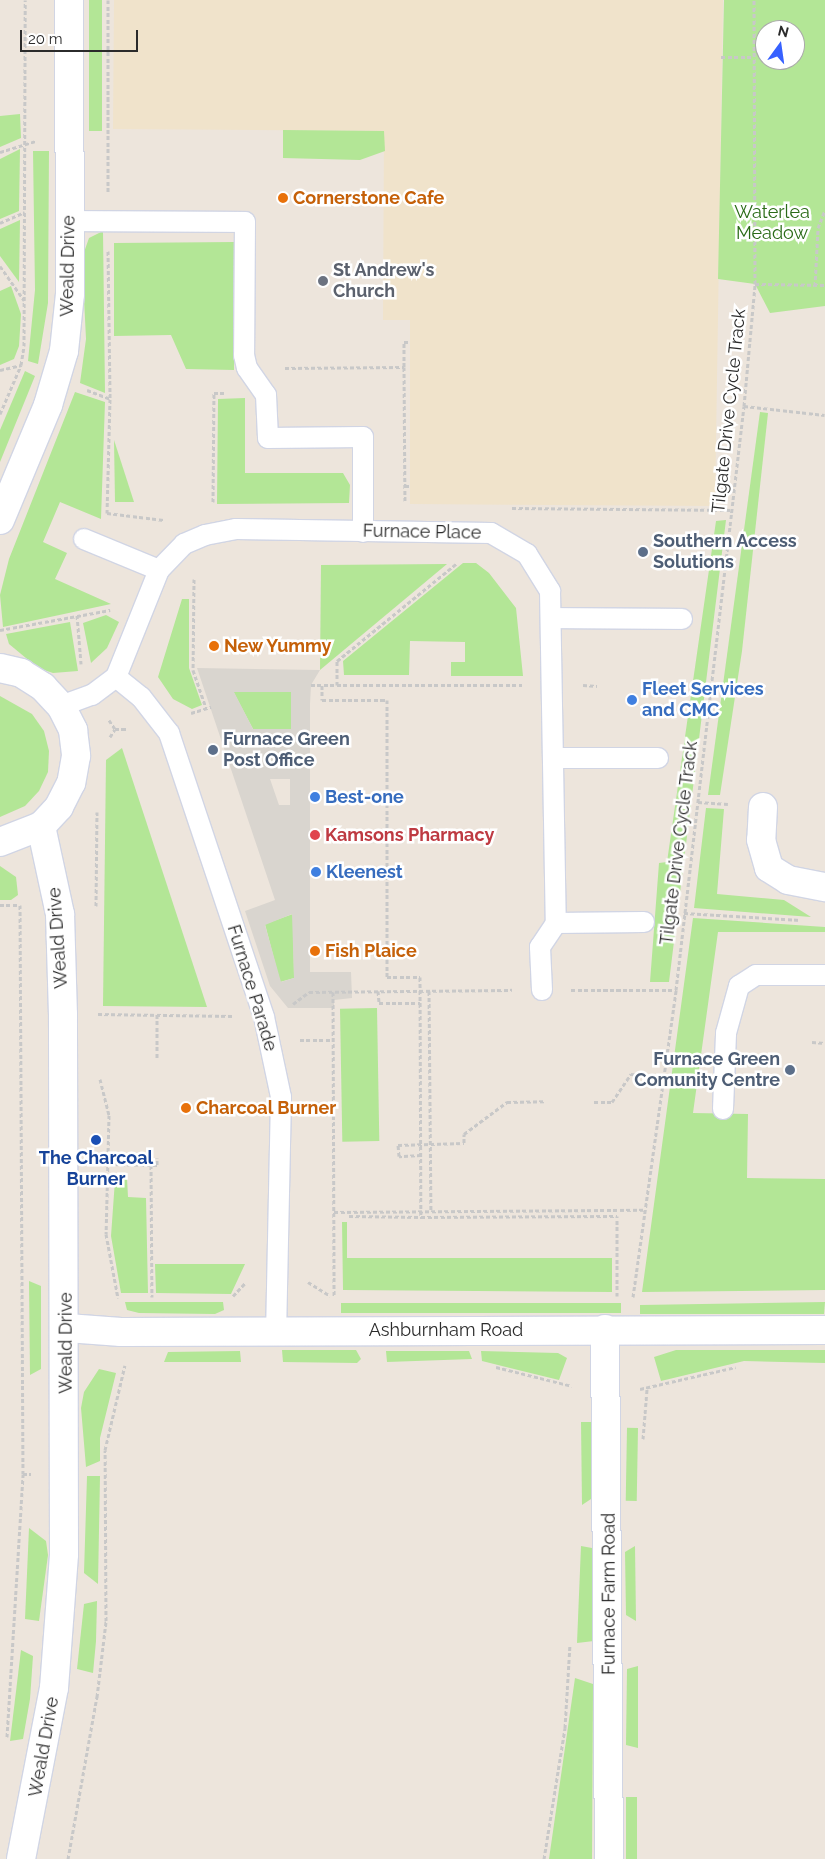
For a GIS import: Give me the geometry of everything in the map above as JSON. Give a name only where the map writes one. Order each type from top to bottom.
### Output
[{"type":"street","name":"Weald Drive","points":[[0,520],[57,378],[70,294],[69,0]]},
{"type":"street","points":[[0,668],[21,673],[43,687],[61,706],[73,730],[76,756],[71,783],[59,807],[41,826],[0,842]]},
{"type":"street","points":[[763,806],[761,840],[769,868],[788,880],[825,887]]},
{"type":"street","name":"Weald Drive","points":[[21,1859],[46,1735],[60,1624],[66,1328],[60,914],[41,826]]},
{"type":"street","name":"Ashburnham Road","points":[[66,1328],[121,1332],[618,1328],[825,1330]]},
{"type":"street","name":"Furnace Farm Road","points":[[610,1859],[609,1388],[618,1328]]},
{"type":"lane","points":[[69,221],[245,222],[247,368],[266,395],[268,438],[363,437],[363,532]]},
{"type":"lane","name":"Furnace Place","points":[[184,544],[236,529],[363,532],[457,531],[491,533],[527,554],[546,578],[552,618],[556,923]]},
{"type":"lane","points":[[84,539],[159,570]]},
{"type":"lane","points":[[61,706],[92,695],[116,677],[143,616],[159,570],[184,544]]},
{"type":"lane","points":[[552,618],[682,620]]},
{"type":"lane","name":"Furnace Parade","points":[[116,677],[141,697],[169,733],[264,1017],[281,1097],[276,1330]]},
{"type":"lane","points":[[553,758],[658,758]]},
{"type":"lane","points":[[542,990],[540,947],[556,923],[644,922]]},
{"type":"lane","points":[[723,1109],[726,1033],[739,986],[756,975],[825,975]]},
{"type":"path","points":[[0,414],[21,365],[25,302],[25,0]]},
{"type":"path","name":"Tilgate Drive Cycle Track","points":[[618,1328],[645,1210],[676,990],[744,406],[755,284],[754,0]]},
{"type":"path","points":[[721,57],[753,57]]},
{"type":"path","points":[[815,286],[818,228],[825,210]]},
{"type":"path","points":[[0,223],[25,212]]},
{"type":"path","points":[[0,266],[25,302]]},
{"type":"path","points":[[755,284],[825,285]]},
{"type":"path","points":[[404,367],[404,342],[409,342]]},
{"type":"path","points":[[0,370],[21,365],[110,399],[107,513],[162,518],[172,515]]},
{"type":"path","points":[[205,508],[213,506],[214,393],[238,393],[238,376],[247,368]]},
{"type":"path","points":[[744,406],[825,415]]},
{"type":"path","points":[[405,486],[410,486]]},
{"type":"path","points":[[506,508],[733,510]]},
{"type":"path","points":[[162,518],[184,544],[194,569],[194,670],[209,708],[181,716]]},
{"type":"path","points":[[338,685],[337,661],[456,564],[457,531]]},
{"type":"path","points":[[0,630],[122,608],[143,616]]},
{"type":"path","points":[[322,684],[322,700],[387,700],[387,976],[420,977],[421,1217]]},
{"type":"path","points":[[311,685],[597,686]]},
{"type":"path","points":[[106,744],[115,729]]},
{"type":"path","points":[[96,913],[97,808]]},
{"type":"path","points":[[20,905],[23,1474]]},
{"type":"path","points":[[684,913],[806,920]]},
{"type":"path","points":[[378,990],[379,1003],[420,1003]]},
{"type":"path","points":[[94,1014],[264,1017],[288,1008],[310,992],[378,990],[676,990]]},
{"type":"path","points":[[429,991],[430,1211]]},
{"type":"path","points":[[333,992],[334,1298]]},
{"type":"path","points":[[94,1023],[95,1005]]},
{"type":"path","points":[[288,1008],[300,1040],[334,1040]]},
{"type":"path","points":[[157,1014],[157,1058]]},
{"type":"path","points":[[812,1042],[825,1043]]},
{"type":"path","points":[[97,1067],[109,1115],[106,1234],[118,1298]]},
{"type":"path","points":[[594,1102],[612,1102],[631,1074],[664,1076]]},
{"type":"path","points":[[421,1155],[399,1156],[398,1146],[464,1143],[464,1134],[507,1102],[546,1101]]},
{"type":"path","points":[[108,1164],[157,1165],[157,1158]]},
{"type":"path","points":[[150,1165],[152,1298]]},
{"type":"path","points":[[334,1212],[645,1210]]},
{"type":"path","points":[[349,1216],[617,1216],[617,1298]]},
{"type":"path","points":[[68,1859],[98,1688],[107,1591],[105,1450],[125,1365],[121,1332]]},
{"type":"path","points":[[125,1365],[135,1365]]},
{"type":"path","points":[[492,1366],[577,1388],[647,1389],[740,1366]]},
{"type":"path","points":[[544,1859],[565,1728],[571,1638]]},
{"type":"shaded area","points":[[114,0],[723,0],[715,506],[410,504],[410,320],[383,320],[384,131],[113,129]]},
{"type":"shaded area","points":[[197,668],[320,670],[311,685],[310,704],[310,972],[351,972],[352,998],[334,1000],[334,1008],[288,1008],[270,986],[245,911],[275,900]],"holes":[[[234,692],[291,692],[291,729],[253,729]],[[270,779],[290,779],[290,805],[279,805]],[[292,914],[294,978],[281,982],[265,925]]]},
{"type":"green space","points":[[89,0],[102,0],[102,131],[89,131]]},
{"type":"green space","name":"Waterlea Meadow","points":[[724,0],[825,0],[825,306],[770,313],[755,284],[718,279]]},
{"type":"green space","points":[[20,114],[21,138],[0,147],[0,116]]},
{"type":"green space","points":[[283,130],[384,131],[385,151],[360,160],[283,158]]},
{"type":"green space","points":[[20,149],[19,211],[0,219],[0,159]]},
{"type":"green space","points":[[33,151],[49,151],[48,303],[38,364],[28,361],[35,290]]},
{"type":"green space","points":[[20,220],[19,282],[0,256],[0,229]]},
{"type":"green space","points":[[103,231],[105,393],[80,383],[86,339],[82,258],[89,238]]},
{"type":"green space","points":[[235,242],[234,370],[186,369],[171,335],[114,336],[114,243]]},
{"type":"green space","points":[[11,286],[21,314],[19,346],[14,359],[0,365],[0,291]]},
{"type":"green space","points":[[25,371],[35,376],[0,462],[0,430]]},
{"type":"green space","points":[[75,392],[105,402],[101,519],[60,502],[43,542],[67,553],[55,579],[111,604],[3,627],[0,595],[9,559]]},
{"type":"green space","points":[[245,398],[245,473],[343,473],[350,485],[349,503],[217,504],[218,399]]},
{"type":"green space","points":[[760,412],[768,413],[742,651],[720,795],[708,795]]},
{"type":"green space","points":[[114,440],[134,502],[115,502]]},
{"type":"green space","points":[[726,520],[669,982],[650,982],[659,863],[667,862],[716,521]]},
{"type":"green space","points":[[463,563],[476,563],[489,573],[516,608],[523,676],[451,676],[451,662],[465,662],[465,642],[410,641],[409,675],[344,675],[343,661]]},
{"type":"green space","points":[[447,564],[320,670],[321,565]]},
{"type":"green space","points":[[182,599],[189,599],[189,668],[202,705],[192,709],[173,699],[158,677]]},
{"type":"green space","points":[[106,615],[119,622],[107,648],[91,663],[83,623]]},
{"type":"green space","points":[[70,622],[78,671],[53,673],[38,668],[9,644],[6,634]]},
{"type":"green space","points":[[233,691],[291,692],[291,729],[253,729]]},
{"type":"green space","points":[[0,696],[32,714],[44,731],[49,751],[48,772],[39,791],[25,806],[0,817]]},
{"type":"green space","points":[[122,748],[207,1007],[103,1006],[106,760]]},
{"type":"green space","points":[[706,808],[724,809],[717,894],[784,900],[811,917],[694,908]]},
{"type":"green space","points":[[0,866],[16,877],[18,895],[11,900],[0,900]]},
{"type":"green space","points":[[293,914],[294,978],[280,982],[265,924]]},
{"type":"green space","points":[[693,918],[825,927],[825,932],[718,932],[693,1113],[748,1114],[747,1178],[825,1179],[825,1290],[642,1292]]},
{"type":"green space","points":[[377,1008],[379,1141],[342,1142],[340,1009]]},
{"type":"green space","points":[[127,1178],[128,1197],[146,1198],[148,1293],[121,1293],[111,1236],[115,1180]]},
{"type":"green space","points":[[342,1222],[347,1222],[347,1258],[612,1258],[612,1292],[343,1290]]},
{"type":"green space","points":[[155,1264],[245,1264],[231,1294],[156,1293]]},
{"type":"green space","points":[[29,1281],[41,1286],[41,1369],[30,1375]]},
{"type":"green space","points":[[125,1302],[223,1302],[224,1310],[215,1314],[139,1313],[127,1310]]},
{"type":"green space","points":[[825,1302],[824,1314],[640,1314],[640,1305]]},
{"type":"green space","points":[[341,1303],[621,1303],[621,1313],[341,1313]]},
{"type":"green space","points":[[282,1350],[356,1350],[361,1359],[357,1363],[283,1362]]},
{"type":"green space","points":[[676,1350],[825,1350],[825,1363],[744,1361],[661,1381],[654,1357]]},
{"type":"green space","points":[[240,1351],[241,1362],[164,1362],[168,1352]]},
{"type":"green space","points":[[386,1351],[469,1351],[472,1359],[387,1362]]},
{"type":"green space","points":[[481,1351],[558,1353],[567,1358],[559,1380],[482,1361]]},
{"type":"green space","points":[[99,1369],[116,1373],[100,1438],[100,1461],[86,1467],[81,1408],[84,1392]]},
{"type":"green space","points":[[581,1422],[592,1422],[591,1499],[582,1505]]},
{"type":"green space","points":[[627,1428],[638,1428],[637,1501],[626,1501]]},
{"type":"green space","points":[[87,1476],[100,1476],[98,1584],[84,1573]]},
{"type":"green space","points":[[29,1528],[46,1541],[48,1555],[39,1621],[25,1619]]},
{"type":"green space","points":[[581,1546],[592,1548],[594,1641],[577,1643]]},
{"type":"green space","points":[[635,1546],[636,1621],[626,1615],[625,1552]]},
{"type":"green space","points":[[97,1601],[93,1673],[77,1669],[84,1604]]},
{"type":"green space","points":[[21,1650],[33,1656],[30,1699],[23,1739],[10,1741]]},
{"type":"green space","points":[[638,1666],[638,1748],[626,1745],[627,1669]]},
{"type":"green space","points":[[575,1678],[593,1684],[592,1859],[549,1859]]},
{"type":"green space","points":[[626,1797],[637,1797],[637,1859],[626,1859]]},
{"type":"place","name":"Cornerstone Cafe","points":[[283,198]]},
{"type":"place","name":"St Andrew's Church","points":[[323,281]]},
{"type":"place","name":"Southern Access Solutions","points":[[643,552]]},
{"type":"place","name":"New Yummy","points":[[214,646]]},
{"type":"place","name":"Fleet Services and CMC","points":[[632,700]]},
{"type":"place","name":"Furnace Green Post Office","points":[[213,750]]},
{"type":"place","name":"Best-one","points":[[315,797]]},
{"type":"place","name":"Kamsons Pharmacy","points":[[315,835]]},
{"type":"place","name":"Kleenest","points":[[316,872]]},
{"type":"place","name":"Fish Plaice","points":[[315,951]]},
{"type":"place","name":"Furnace Green Comunity Centre","points":[[790,1070]]},
{"type":"place","name":"Charcoal Burner","points":[[186,1108]]},
{"type":"place","name":"The Charcoal Burner","points":[[96,1140]]}]
